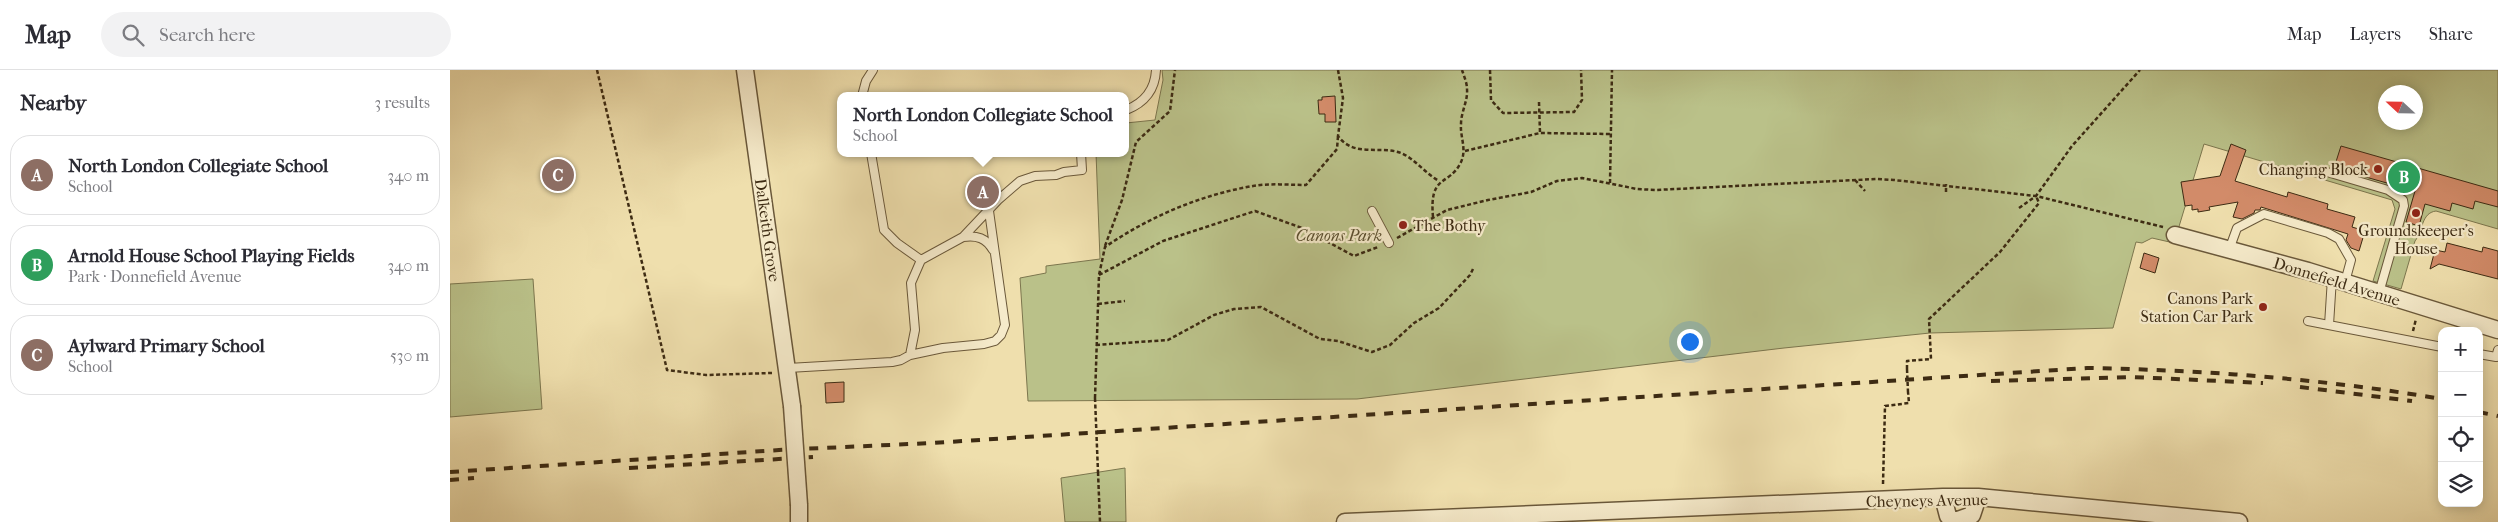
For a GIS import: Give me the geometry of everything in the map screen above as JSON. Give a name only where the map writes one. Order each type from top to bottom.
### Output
[{"type":"street","name":"Dalkeith Grove","points":[[745,70],[782,371],[791,398],[799,522]]},
{"type":"street","name":"Donnefield Avenue","points":[[2176,235],[2338,280],[2498,330]]},
{"type":"street","name":"Cheyneys Avenue","points":[[1345,522],[1884,501],[1943,497],[1978,497],[2239,522]]},
{"type":"street","points":[[1943,497],[1948,516],[1955,522],[1972,514],[1978,497]]},
{"type":"lane","points":[[863,92],[866,81],[873,70]]},
{"type":"lane","points":[[1129,108],[1147,97],[1153,86],[1156,70]]},
{"type":"lane","points":[[872,157],[884,230],[897,243],[920,260]]},
{"type":"lane","points":[[910,355],[915,330],[911,283],[920,260],[963,237],[998,200],[1020,181],[1035,176],[1056,175],[1082,170],[1081,157]]},
{"type":"lane","points":[[2327,172],[2388,190],[2403,200],[2404,206],[2379,293]]},
{"type":"lane","points":[[782,371],[892,362],[902,360],[910,355],[943,348],[984,344],[995,341],[1001,335],[1005,325],[989,211]]},
{"type":"lane","points":[[1372,212],[1389,243]]},
{"type":"lane","points":[[2229,250],[2237,228],[2264,214],[2339,238],[2352,260],[2338,280],[2329,325]]},
{"type":"lane","points":[[963,237],[979,237],[986,240],[995,252]]},
{"type":"lane","points":[[2308,321],[2438,346]]},
{"type":"lane","points":[[2483,355],[2496,357],[2498,350]]},
{"type":"path","points":[[597,70],[667,370],[706,375],[782,371]]},
{"type":"path","points":[[1100,522],[1095,398],[1099,274],[1105,247],[1122,200],[1136,142],[1170,111],[1175,70]]},
{"type":"path","points":[[1105,247],[1134,227],[1198,200],[1254,185],[1306,185],[1337,149],[1343,98],[1338,70]]},
{"type":"path","points":[[1433,216],[1433,200],[1439,181],[1458,168],[1465,151],[1460,121],[1467,89],[1462,70]]},
{"type":"path","points":[[1490,70],[1491,100],[1503,113],[1539,114],[1574,112],[1582,100],[1581,70]]},
{"type":"path","points":[[1610,183],[1612,70]]},
{"type":"path","points":[[2019,208],[2036,196],[2072,146],[2140,70]]},
{"type":"path","points":[[1539,102],[1540,133]]},
{"type":"path","points":[[1465,151],[1540,133],[1610,134]]},
{"type":"path","points":[[1338,136],[1354,148],[1363,151],[1401,153],[1439,181]]},
{"type":"path","points":[[1099,274],[1163,241],[1255,211],[1302,228],[1354,256],[1389,243],[1433,216],[1447,210],[1531,192],[1556,181],[1582,178],[1637,190],[1876,179],[1946,184],[2036,196],[2170,229],[2176,235]]},
{"type":"path","points":[[1855,180],[1865,191]]},
{"type":"path","points":[[1946,184],[1946,192]]},
{"type":"path","points":[[1884,501],[1882,454],[1886,420],[1885,406],[1909,403],[1907,361],[1931,359],[1929,320],[2000,252],[2039,203],[2036,196]]},
{"type":"path","points":[[1096,345],[1168,340],[1214,314],[1234,309],[1261,307],[1320,339],[1338,341],[1372,352],[1390,345],[1414,323],[1439,308],[1470,275],[1473,269]]},
{"type":"path","points":[[1098,304],[1125,301]]},
{"type":"path","points":[[2410,341],[2420,306]]},
{"type":"green space","name":"Canons Park","points":[[1162,70],[2498,70],[2498,229],[2436,211],[2431,212],[2425,219],[2415,241],[2401,289],[2373,281],[2395,209],[2392,200],[2204,144],[2174,243],[2152,238],[2142,243],[2136,242],[2113,328],[1930,333],[1784,348],[1357,399],[1028,401],[1020,278],[1046,273],[1046,266],[1100,259],[1096,157],[1129,157],[1129,123],[1155,120],[1163,80]]},
{"type":"green space","points":[[533,279],[542,409],[450,417],[450,284]]},
{"type":"green space","points":[[1125,468],[1126,522],[1065,522],[1061,478]]},
{"type":"building","points":[[1335,96],[1336,122],[1325,122],[1325,114],[1319,114],[1318,100],[1322,100],[1322,97]]},
{"type":"building","points":[[2231,144],[2246,150],[2235,181],[2287,197],[2288,192],[2328,204],[2327,209],[2355,217],[2352,227],[2365,231],[2359,251],[2351,248],[2346,240],[2348,234],[2261,207],[2260,210],[2255,210],[2254,213],[2242,219],[2233,217],[2238,202],[2209,207],[2210,210],[2198,212],[2198,209],[2192,210],[2192,205],[2185,206],[2181,182],[2220,176]]},
{"type":"building","points":[[2341,146],[2498,191],[2498,207],[2475,201],[2473,209],[2452,203],[2450,211],[2425,204],[2419,226],[2406,222],[2415,191],[2334,168]]},
{"type":"building","points":[[2447,243],[2482,252],[2483,247],[2498,251],[2498,279],[2439,264],[2430,269],[2435,250],[2445,252]]},
{"type":"building","points":[[2144,253],[2159,258],[2155,273],[2140,268]]},
{"type":"building","points":[[844,382],[844,402],[826,403],[825,383]]},
{"type":"railway","points":[[450,472],[779,450],[932,443],[2087,368],[2221,373],[2353,386],[2438,398]]},
{"type":"railway","points":[[1991,381],[2132,377],[2263,383]]},
{"type":"railway","points":[[2300,387],[2412,401]]},
{"type":"railway","points":[[2483,413],[2498,416]]},
{"type":"railway","points":[[629,468],[813,457]]},
{"type":"railway","points":[[450,480],[474,478]]},
{"type":"place","name":"Changing Block","points":[[2378,169]]},
{"type":"place","name":"Aylward Primary School","points":[[558,175]]},
{"type":"place","name":"Arnold House School Playing Fields","points":[[2404,177]]},
{"type":"place","name":"North London Collegiate School","points":[[983,192]]},
{"type":"place","name":"Groundskeeper's House","points":[[2416,213]]},
{"type":"place","name":"The Bothy","points":[[1403,225]]},
{"type":"place","name":"Canons Park Station Car Park","points":[[2263,307]]}]
